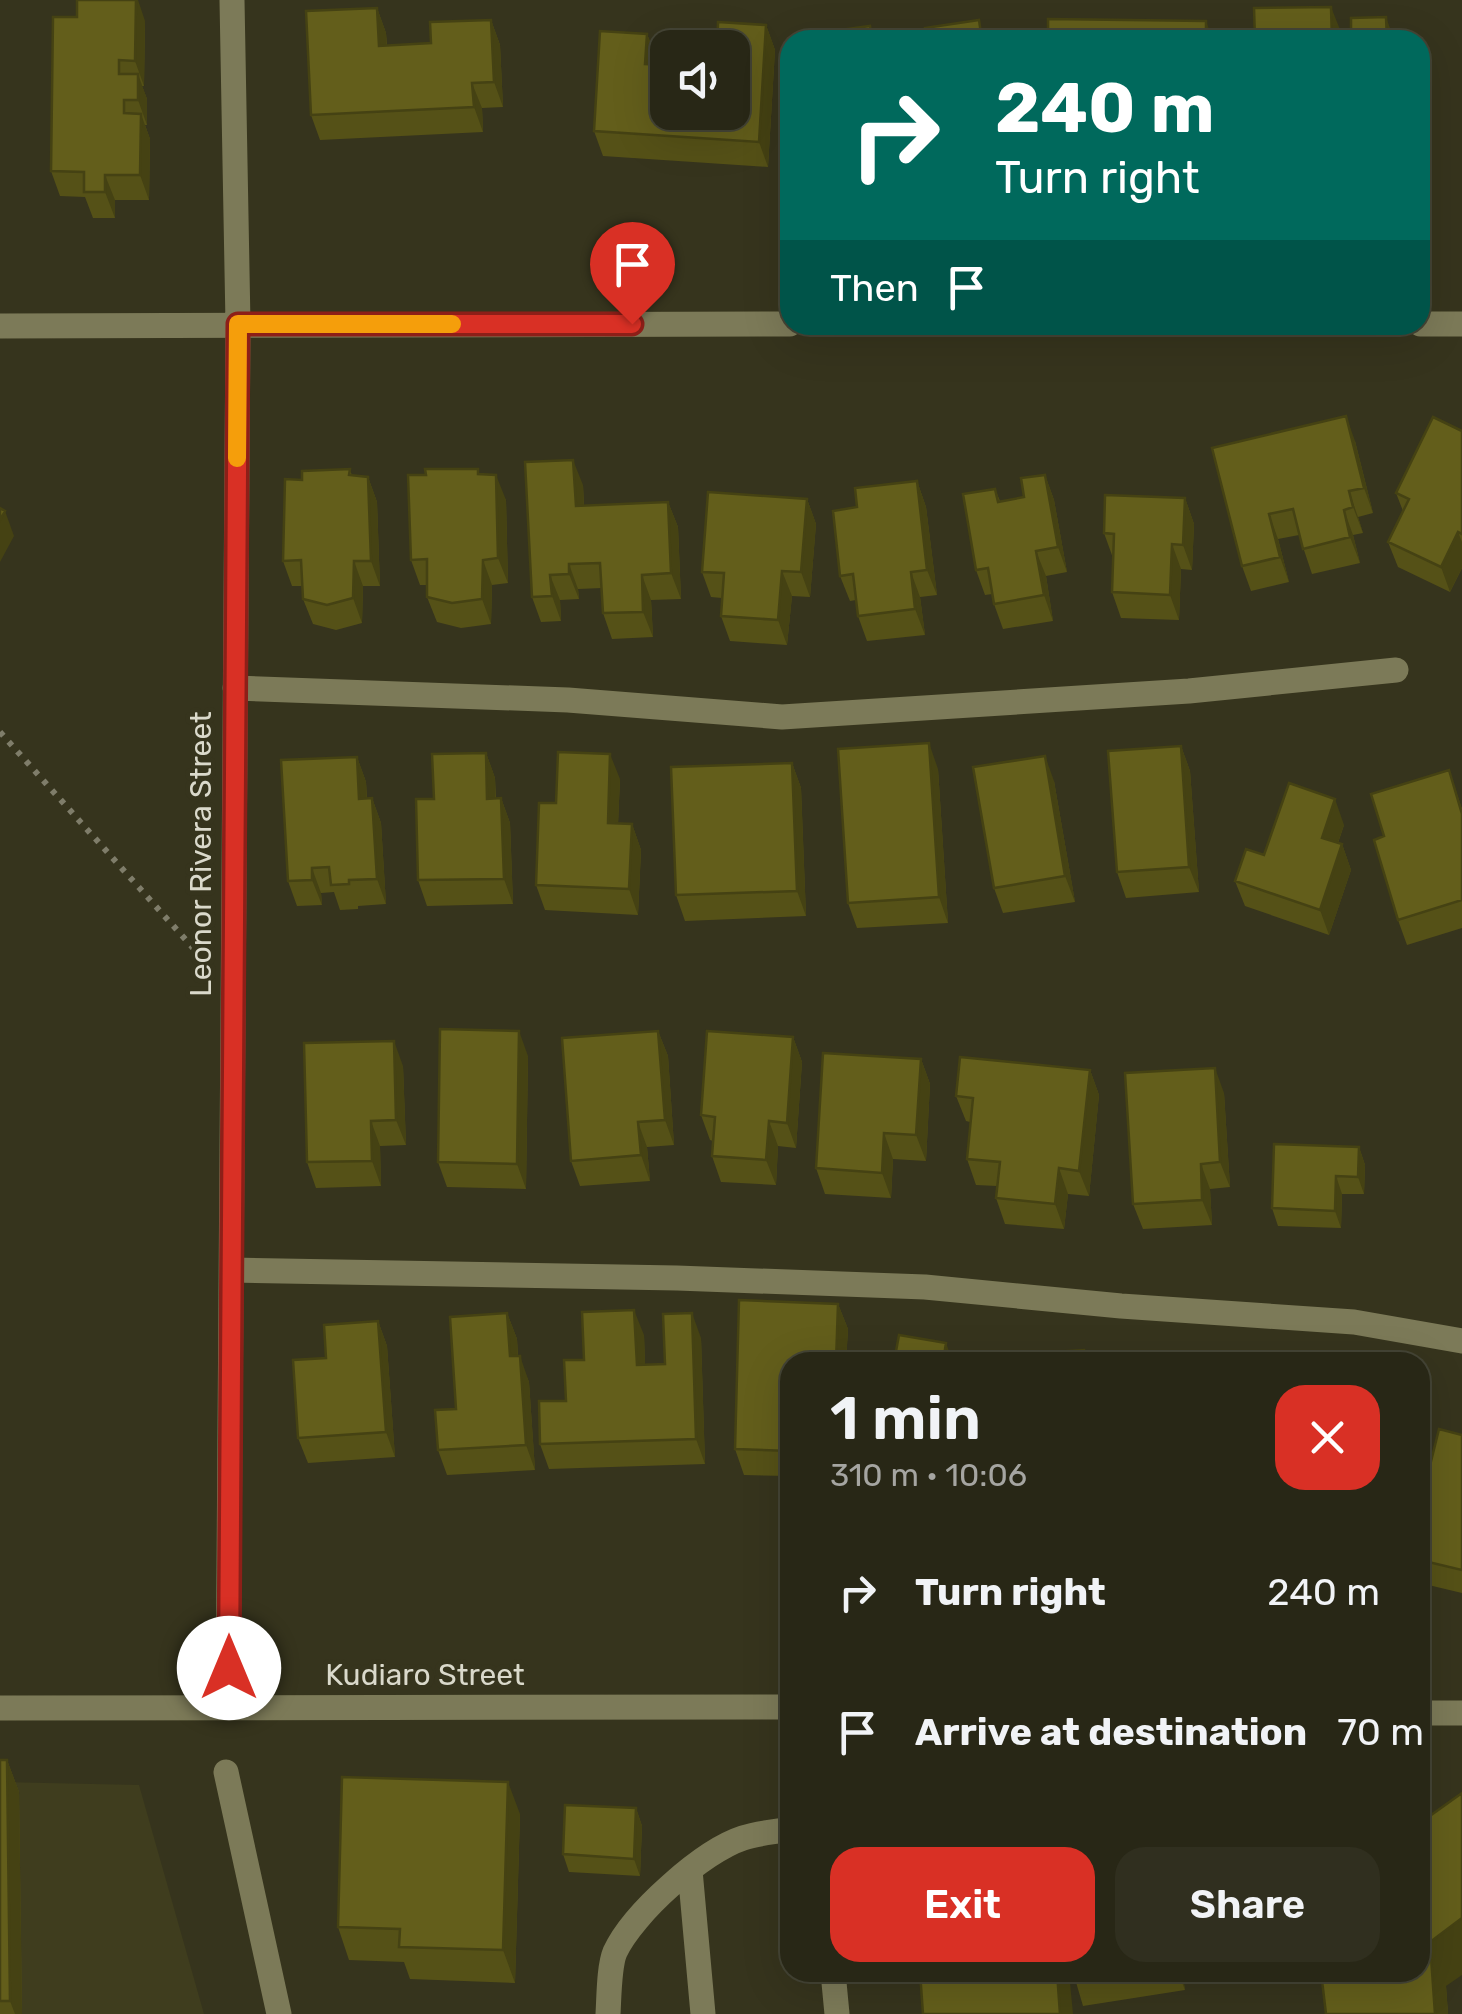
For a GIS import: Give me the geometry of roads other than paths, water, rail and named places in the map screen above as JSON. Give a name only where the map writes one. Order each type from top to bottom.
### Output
[{"type":"street","name":"Leonor Rivera Street","points":[[228,1708],[238,324],[232,0]]},
{"type":"street","points":[[0,326],[780,324]]},
{"type":"street","points":[[1430,324],[1462,324]]},
{"type":"street","points":[[234,688],[568,700],[782,717],[1189,691],[1396,670]]},
{"type":"street","points":[[232,1270],[926,1287],[1121,1306],[1354,1322],[1462,1342]]},
{"type":"street","name":"Kudiaro Street","points":[[0,1708],[780,1707]]},
{"type":"street","points":[[1430,1712],[1462,1712]]},
{"type":"street","points":[[226,1772],[279,2014]]},
{"type":"street","points":[[608,2014],[614,1954],[632,1926],[673,1882],[741,1838],[780,1832]]},
{"type":"street","points":[[690,1870],[703,2014]]},
{"type":"street","points":[[834,1982],[837,2014]]}]
